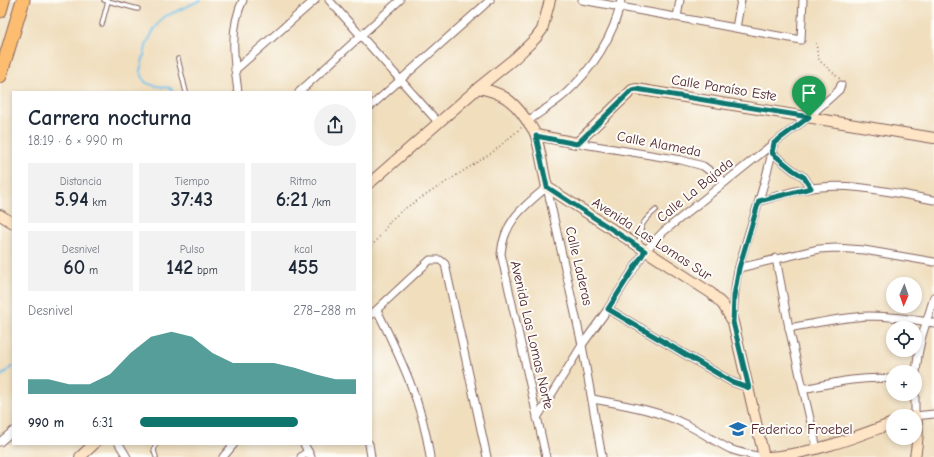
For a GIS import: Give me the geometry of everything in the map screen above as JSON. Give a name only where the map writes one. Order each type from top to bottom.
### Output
[{"type":"highway","points":[[0,11],[3,0]]},
{"type":"highway","points":[[0,76],[23,0]]},
{"type":"street","points":[[238,91],[233,47],[235,25],[243,0]]},
{"type":"street","points":[[235,70],[314,0]]},
{"type":"street","points":[[329,0],[438,122]]},
{"type":"street","points":[[300,91],[400,0]]},
{"type":"street","points":[[372,105],[490,0]]},
{"type":"street","points":[[372,181],[535,39],[542,30],[550,0]]},
{"type":"street","points":[[582,0],[621,3],[677,17],[801,40],[803,0]]},
{"type":"street","points":[[677,17],[680,0]]},
{"type":"street","points":[[736,28],[741,0]]},
{"type":"street","points":[[528,121],[567,92],[594,62],[613,28],[621,3]]},
{"type":"street","name":"Calle La Bajada","points":[[537,418],[582,345],[608,309],[642,249],[774,143],[809,117],[839,90],[841,85]]},
{"type":"street","name":"Calle Laderas","points":[[478,88],[496,92],[518,107],[536,136],[582,345],[593,399],[602,457]]},
{"type":"street","name":"Calle Paraíso Este","points":[[577,144],[632,90],[636,89],[934,138]]},
{"type":"street","name":"Calle Alameda","points":[[536,136],[681,160],[703,166],[725,182]]},
{"type":"street","points":[[733,322],[734,296],[739,268],[774,143]]},
{"type":"street","points":[[772,153],[804,177],[811,188]]},
{"type":"street","name":"Avenida Las Lomas Sur","points":[[547,187],[711,293],[723,305],[733,322],[749,388],[763,457]]},
{"type":"street","name":"Avenida Las Lomas Norte","points":[[546,457],[501,254],[506,233],[516,215],[523,207],[547,187]]},
{"type":"street","points":[[759,201],[811,188],[848,187],[934,200]]},
{"type":"street","points":[[0,215],[12,221]]},
{"type":"street","points":[[739,268],[819,249],[836,248],[864,250],[934,262]]},
{"type":"street","points":[[776,258],[817,449]]},
{"type":"street","points":[[372,314],[430,260],[440,260],[445,264],[487,457]]},
{"type":"street","points":[[917,365],[922,336],[934,297]]},
{"type":"street","points":[[608,309],[732,382],[749,388]]},
{"type":"street","points":[[377,310],[407,374],[422,419],[430,457]]},
{"type":"street","points":[[790,328],[847,318],[868,316],[886,316],[934,323]]},
{"type":"street","points":[[803,389],[857,380],[886,378]]},
{"type":"street","points":[[593,399],[639,407],[662,414],[688,425],[730,449],[745,454],[763,457]]},
{"type":"street","points":[[922,415],[934,414]]},
{"type":"street","points":[[769,457],[785,456],[817,449],[886,425]]},
{"type":"street","points":[[0,442],[12,432]]},
{"type":"street","points":[[80,457],[93,445]]},
{"type":"street","points":[[120,445],[127,457]]},
{"type":"street","points":[[223,457],[233,445]]},
{"type":"street","points":[[369,445],[371,457]]},
{"type":"street","points":[[915,457],[917,445]]},
{"type":"street","points":[[301,457],[308,451]]},
{"type":"lane","points":[[102,24],[106,0],[138,9]]},
{"type":"lane","points":[[178,59],[186,91]]},
{"type":"lane","points":[[642,249],[640,230],[643,222],[656,210]]},
{"type":"lane","points":[[156,445],[154,451],[156,457]]},
{"type":"path","points":[[816,43],[818,58],[824,67],[838,77],[841,85]]},
{"type":"path","points":[[372,245],[392,219],[404,209],[493,152],[528,121]]},
{"type":"waterway","points":[[172,91],[171,88],[154,86],[145,82],[140,71],[147,43],[154,30],[164,17],[201,0]]},
{"type":"waterway","points":[[0,377],[12,367]]},
{"type":"place","name":"Federico Froebel","points":[[738,429]]},
{"type":"route","points":[[636,89],[809,117],[774,143],[772,153],[804,177],[811,188],[759,201],[739,268],[734,296],[733,322],[749,388],[732,382],[608,309],[645,251],[547,187],[536,136],[577,144],[632,90],[636,89]]}]
